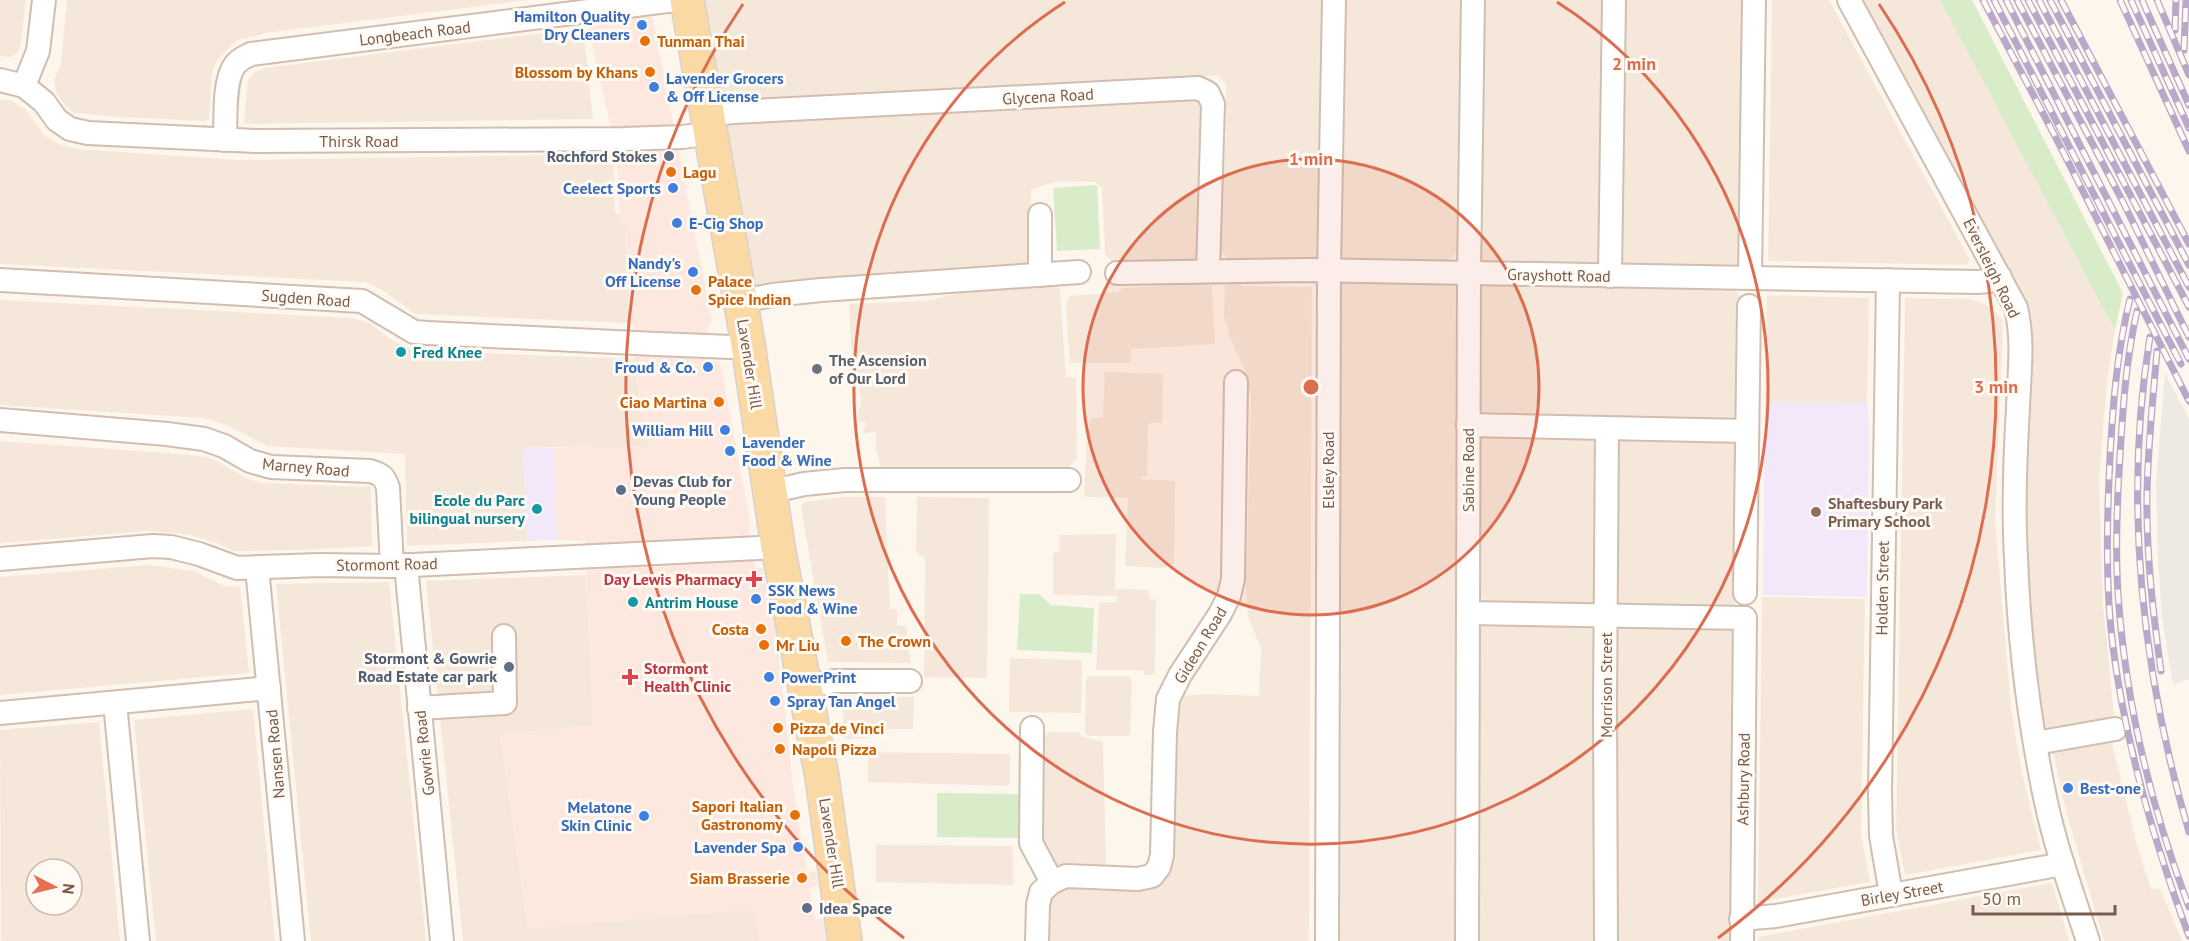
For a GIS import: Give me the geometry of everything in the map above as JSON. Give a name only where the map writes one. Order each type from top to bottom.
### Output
[{"type":"main road","name":"Lavender Hill","points":[[687,0],[741,301],[778,547],[806,687],[831,836],[845,941]]},
{"type":"street","points":[[0,80],[24,86],[38,51],[44,0]]},
{"type":"street","name":"Longbeach Road","points":[[225,140],[229,78],[234,66],[251,54],[675,0]]},
{"type":"street","name":"Elsley Road","points":[[1327,941],[1329,270],[1334,0]]},
{"type":"street","name":"Sabine Road","points":[[1467,941],[1468,425],[1473,0]]},
{"type":"street","points":[[1610,276],[1614,0]]},
{"type":"street","points":[[1750,278],[1754,0]]},
{"type":"street","name":"Eversleigh Road","points":[[1849,0],[2016,308],[2021,333],[2015,481],[2016,557],[2021,636],[2029,703],[2046,802],[2088,941]]},
{"type":"street","name":"Thirsk Road","points":[[24,86],[44,102],[57,120],[70,129],[88,133],[225,140],[591,139],[683,137],[709,124]]},
{"type":"street","name":"Glycena Road","points":[[709,124],[733,111],[1198,88],[1208,93],[1213,104],[1208,271]]},
{"type":"street","points":[[1040,215],[1040,275]]},
{"type":"street","name":"Grayshott Road","points":[[1117,273],[1329,270],[1978,282],[1989,282],[2000,278]]},
{"type":"street","points":[[741,301],[821,290],[1079,272]]},
{"type":"street","name":"Sugden Road","points":[[0,280],[362,301],[414,332],[731,347],[748,344]]},
{"type":"street","name":"Holden Street","points":[[1888,280],[1880,792],[1881,836],[1891,894]]},
{"type":"street","points":[[1745,593],[1749,306]]},
{"type":"street","name":"Gideon Road","points":[[1052,882],[1065,876],[1138,879],[1152,876],[1159,867],[1162,855],[1168,699],[1180,675],[1220,614],[1229,596],[1233,579],[1236,382]]},
{"type":"street","name":"Marney Road","points":[[0,420],[204,439],[225,446],[250,461],[271,467],[370,471],[379,474],[386,479],[388,488],[399,565]]},
{"type":"street","points":[[1468,425],[1746,431]]},
{"type":"street","name":"Morrison Street","points":[[1606,941],[1607,429]]},
{"type":"street","points":[[769,492],[804,484],[845,480],[1069,480]]},
{"type":"street","name":"Stormont Road","points":[[0,559],[153,546],[171,547],[199,554],[228,566],[257,568],[399,565],[778,547]]},
{"type":"street","name":"Gowrie Road","points":[[399,565],[419,708],[442,941]]},
{"type":"street","name":"Nansen Road","points":[[257,568],[293,941]]},
{"type":"street","points":[[1468,613],[1606,615]]},
{"type":"street","name":"Ashbury Road","points":[[1606,615],[1745,618],[1741,930]]},
{"type":"street","points":[[419,708],[505,704],[504,636]]},
{"type":"street","points":[[806,687],[834,681],[910,681]]},
{"type":"street","points":[[0,713],[269,688]]},
{"type":"street","points":[[115,703],[138,941]]},
{"type":"street","points":[[1032,728],[1031,843],[1052,882],[1041,892],[1038,905],[1037,941]]},
{"type":"street","points":[[2036,743],[2115,729]]},
{"type":"street","name":"Birley Street","points":[[1741,930],[1776,916],[2063,864]]},
{"type":"shaded area","points":[[0,0],[26,0],[20,47],[17,53],[10,57],[0,56]]},
{"type":"shaded area","points":[[67,0],[528,0],[272,32],[237,40],[217,60],[212,74],[209,119],[205,121],[74,113],[56,92],[54,80],[61,63]]},
{"type":"shaded area","points":[[582,0],[649,0],[712,321],[708,326],[708,361],[718,361],[721,367],[751,526],[749,530],[755,568],[762,568],[775,623],[794,794],[807,872],[816,871],[818,886],[809,888],[815,920],[823,918],[828,941],[760,941],[753,909],[528,928],[500,734],[593,726],[586,575],[587,541],[557,540],[554,448],[649,447],[633,359],[634,328],[629,323],[626,226],[620,225],[617,154]]},
{"type":"shaded area","points":[[696,0],[1324,0],[1321,256],[1310,261],[1227,258],[1218,248],[1226,136],[1226,83],[1216,75],[1154,81],[728,101],[711,89]]},
{"type":"shaded area","points":[[1342,0],[1465,0],[1459,251],[1448,261],[1347,262],[1339,256]]},
{"type":"shaded area","points":[[1479,0],[1608,0],[1605,254],[1597,266],[1496,266],[1477,257]]},
{"type":"shaded area","points":[[1618,0],[1749,0],[1744,272],[1627,267],[1614,253]]},
{"type":"shaded area","points":[[1772,0],[1829,0],[1970,260],[1966,265],[1768,261]]},
{"type":"shaded area","points":[[1859,0],[1940,0],[2115,330],[2107,381],[2099,481],[2103,606],[2114,715],[2108,724],[2051,733],[2040,729],[2022,573],[2027,335]]},
{"type":"shaded area","points":[[583,28],[593,119],[244,124],[248,79],[255,72],[265,68]]},
{"type":"shaded area","points":[[1200,95],[1208,103],[1201,247],[1194,262],[1115,263],[1105,255],[1102,188],[1095,182],[1059,181],[1031,189],[1033,254],[1025,265],[852,279],[806,280],[765,290],[747,280],[719,130],[734,117]]},
{"type":"shaded area","points":[[0,100],[10,100],[25,109],[44,135],[61,145],[76,149],[237,160],[613,154],[615,213],[620,215],[620,225],[626,226],[629,323],[415,314],[386,292],[366,282],[0,264]]},
{"type":"shaded area","points":[[1339,276],[1456,280],[1463,285],[1458,941],[1334,941]]},
{"type":"shaded area","points":[[1482,279],[1734,287],[1742,299],[1741,410],[1732,421],[1489,417],[1475,410],[1476,285]]},
{"type":"shaded area","points":[[1052,281],[1060,290],[1066,377],[1076,378],[1077,459],[1063,472],[927,471],[880,468],[876,452],[876,432],[863,433],[866,423],[859,421],[858,417],[861,417],[858,415],[858,409],[861,408],[861,398],[851,343],[849,304],[926,301],[980,288]]},
{"type":"shaded area","points":[[1225,284],[1312,287],[1309,941],[1046,941],[1046,905],[1052,889],[1166,867],[1173,709],[1181,696],[1206,694],[1259,696],[1261,649],[1248,616],[1246,589],[1251,398],[1245,371],[1231,340],[1224,316]]},
{"type":"shaded area","points":[[1212,285],[1215,344],[1131,349],[1131,363],[1070,363],[1066,306],[1069,296],[1119,292],[1120,289],[1126,288]]},
{"type":"shaded area","points":[[1767,295],[1869,298],[1867,403],[1765,402]]},
{"type":"shaded area","points":[[1905,298],[1971,299],[1989,306],[2001,318],[2003,326],[1995,521],[2011,708],[2021,769],[2041,850],[1905,875],[1896,828]]},
{"type":"shaded area","points":[[0,300],[353,318],[371,324],[390,339],[412,350],[633,359],[649,448],[598,446],[523,448],[527,541],[407,546],[405,454],[267,446],[224,424],[203,418],[0,405]]},
{"type":"shaded area","points":[[1105,372],[1163,374],[1162,423],[1148,423],[1147,477],[1141,476],[1141,479],[1175,481],[1174,564],[1163,568],[1125,566],[1128,498],[1084,497],[1087,434],[1091,418],[1103,418]]},
{"type":"shaded area","points":[[2165,373],[2189,419],[2189,679],[2173,685],[2162,617],[2156,485]]},
{"type":"shaded area","name":"Shaftesbury Park Primary School","points":[[1765,402],[1867,403],[1869,426],[1867,597],[1763,595]]},
{"type":"shaded area","points":[[1486,432],[1591,434],[1602,440],[1596,606],[1486,601],[1477,597],[1478,441]]},
{"type":"shaded area","points":[[1625,434],[1738,441],[1739,599],[1729,607],[1622,608],[1613,598],[1615,446]]},
{"type":"shaded area","points":[[0,441],[193,455],[213,459],[248,479],[263,483],[371,487],[372,546],[233,551],[187,534],[147,531],[0,543]]},
{"type":"shaded area","points":[[523,448],[554,448],[557,540],[527,541]]},
{"type":"shaded area","points":[[842,497],[885,497],[890,610],[897,609],[897,626],[906,626],[911,663],[828,662],[801,507],[805,502]]},
{"type":"shaded area","points":[[917,497],[989,498],[987,678],[924,677],[925,558],[916,551]]},
{"type":"shaded area","points":[[1116,534],[1115,589],[1148,590],[1149,599],[1156,599],[1155,675],[1144,675],[1143,670],[1096,670],[1099,603],[1117,602],[1117,596],[1053,595],[1053,553],[1059,552],[1059,535]]},
{"type":"shaded area","points":[[149,565],[193,571],[224,586],[240,587],[249,673],[0,695],[0,577]]},
{"type":"shaded area","points":[[586,575],[593,726],[500,734],[528,928],[753,909],[760,941],[463,941],[426,581]]},
{"type":"shaded area","points":[[389,582],[426,941],[311,941],[276,584]]},
{"type":"shaded area","points":[[1762,598],[1865,599],[1861,834],[1870,882],[1758,902]]},
{"type":"shaded area","points":[[1489,618],[1588,622],[1597,631],[1600,941],[1476,941],[1475,629]]},
{"type":"shaded area","points":[[1623,621],[1724,624],[1736,630],[1734,941],[1612,941],[1614,634]]},
{"type":"shaded area","points":[[1010,658],[1082,660],[1081,713],[1009,712]]},
{"type":"shaded area","points":[[1088,676],[1128,676],[1132,680],[1128,736],[1089,736],[1085,734]]},
{"type":"shaded area","points":[[914,697],[913,729],[870,729],[870,738],[845,739],[842,705],[845,705],[844,699]]},
{"type":"shaded area","points":[[253,709],[275,941],[156,941],[134,720]]},
{"type":"shaded area","points":[[99,722],[120,941],[1,941],[0,730]]},
{"type":"shaded area","points":[[1050,732],[1079,732],[1081,736],[1103,742],[1106,864],[1098,872],[1059,870],[1047,854],[1036,827],[1036,739]]},
{"type":"shaded area","points":[[2112,743],[2137,845],[2151,890],[2160,888],[2182,941],[2104,941],[2066,811],[2053,752]]},
{"type":"shaded area","points":[[868,752],[1010,754],[1010,783],[1007,786],[868,782]]},
{"type":"shaded area","points":[[876,845],[1013,846],[1013,885],[876,882]]},
{"type":"shaded area","points":[[2052,883],[2069,941],[1758,941],[1758,937]]},
{"type":"green space","points":[[1940,0],[1972,0],[2123,293],[2115,330]]},
{"type":"green space","points":[[1097,185],[1100,249],[1057,251],[1053,188]]},
{"type":"green space","points":[[1020,594],[1039,594],[1051,605],[1094,608],[1092,653],[1017,650]]},
{"type":"green space","points":[[937,793],[1021,794],[1020,838],[937,837]]},
{"type":"railway","points":[[1983,0],[2055,136],[2189,401]]},
{"type":"railway","points":[[1994,0],[2181,364]]},
{"type":"railway","points":[[2006,0],[2189,359]]},
{"type":"railway","points":[[2017,0],[2122,200],[2189,337]]},
{"type":"railway","points":[[2028,0],[2189,307]]},
{"type":"railway","points":[[2039,0],[2189,287]]},
{"type":"railway","points":[[2050,0],[2189,265]]},
{"type":"railway","points":[[2061,0],[2189,244]]},
{"type":"railway","points":[[2120,0],[2189,151]]},
{"type":"railway","points":[[2131,0],[2189,128]]},
{"type":"railway","points":[[2142,0],[2189,105]]},
{"type":"railway","points":[[2157,0],[2189,75]]},
{"type":"railway","points":[[2175,30],[2176,0]]},
{"type":"railway","points":[[2184,50],[2186,0]]},
{"type":"railway","points":[[2130,299],[2119,358],[2111,437],[2107,552],[2110,623],[2125,721],[2143,794],[2164,865],[2189,936]]},
{"type":"railway","points":[[2137,311],[2130,347],[2122,419],[2117,524],[2118,593],[2127,674],[2142,753],[2163,831],[2189,907]]},
{"type":"railway","points":[[2150,337],[2142,399],[2138,461],[2138,524],[2142,586],[2159,710],[2189,832]]},
{"type":"railway","points":[[2157,351],[2148,457],[2147,515],[2155,627],[2161,671]]},
{"type":"place","name":"Hamilton Quality Dry Cleaners","points":[[642,25]]},
{"type":"place","name":"Tunman Thai","points":[[645,41]]},
{"type":"place","name":"Blossom by Khans","points":[[650,72]]},
{"type":"place","name":"Lavender Grocers & Off License","points":[[654,87]]},
{"type":"place","name":"Rochford Stokes","points":[[669,156]]},
{"type":"place","name":"Lagu","points":[[671,172]]},
{"type":"place","name":"Ceelect Sports","points":[[673,188]]},
{"type":"place","name":"E-Cig Shop","points":[[677,223]]},
{"type":"place","name":"Nandy's Off License","points":[[693,272]]},
{"type":"place","name":"Palace Spice Indian","points":[[696,290]]},
{"type":"place","name":"Fred Knee","points":[[401,352]]},
{"type":"place","name":"Froud & Co.","points":[[708,367]]},
{"type":"place","name":"The Ascension of Our Lord","points":[[817,369]]},
{"type":"place","name":"Ciao Martina","points":[[719,402]]},
{"type":"place","name":"William Hill","points":[[725,430]]},
{"type":"place","name":"Lavender Food & Wine","points":[[730,451]]},
{"type":"place","name":"Devas Club for Young People","points":[[621,490]]},
{"type":"place","name":"Ecole du Parc bilingual nursery","points":[[537,509]]},
{"type":"place","name":"Shaftesbury Park Primary School","points":[[1816,512]]},
{"type":"place","name":"Day Lewis Pharmacy","points":[[754,579]]},
{"type":"place","name":"SSK News Food & Wine","points":[[756,599]]},
{"type":"place","name":"Antrim House","points":[[633,602]]},
{"type":"place","name":"Costa","points":[[761,629]]},
{"type":"place","name":"The Crown","points":[[846,641]]},
{"type":"place","name":"Mr Liu","points":[[764,645]]},
{"type":"place","name":"Stormont & Gowrie Road Estate car park","points":[[509,667]]},
{"type":"place","name":"Stormont Health Clinic","points":[[630,677]]},
{"type":"place","name":"PowerPrint","points":[[769,677]]},
{"type":"place","name":"Spray Tan Angel","points":[[775,701]]},
{"type":"place","name":"Pizza de Vinci","points":[[778,728]]},
{"type":"place","name":"Napoli Pizza","points":[[780,749]]},
{"type":"place","name":"Best-one","points":[[2068,788]]},
{"type":"place","name":"Sapori Italian Gastronomy","points":[[795,815]]},
{"type":"place","name":"Melatone Skin Clinic","points":[[644,816]]},
{"type":"place","name":"Lavender Spa","points":[[798,847]]},
{"type":"place","name":"Siam Brasserie","points":[[802,878]]},
{"type":"place","name":"Idea Space","points":[[807,908]]}]
